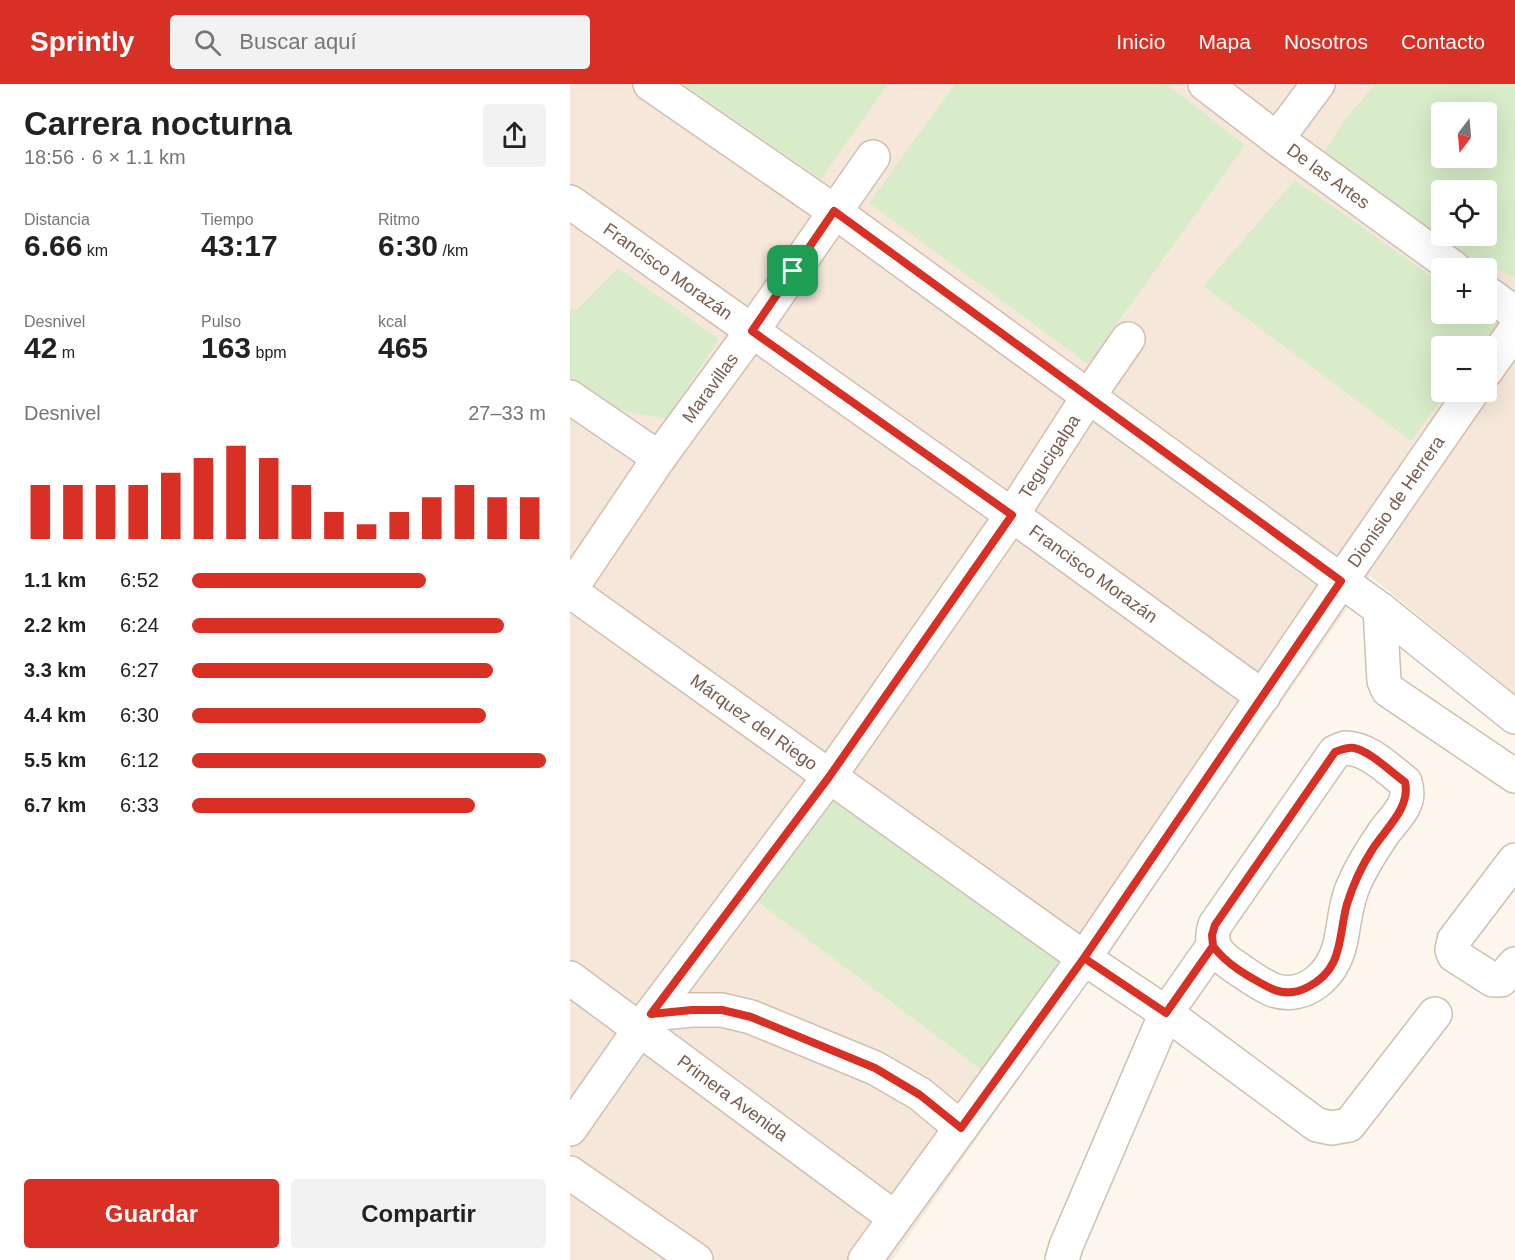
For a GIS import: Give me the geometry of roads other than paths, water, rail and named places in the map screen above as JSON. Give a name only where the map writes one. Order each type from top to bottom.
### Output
[{"type":"street","points":[[650,84],[834,211],[1380,609],[1515,717]]},
{"type":"street","name":"De las Artes","points":[[1205,84],[1277,140],[1440,258]]},
{"type":"street","points":[[1277,140],[1312,86]]},
{"type":"street","name":"Maravillas","points":[[570,591],[659,458],[752,331],[873,157]]},
{"type":"street","name":"Francisco Morazán","points":[[570,202],[1012,515],[1263,697]]},
{"type":"street","points":[[1497,300],[1515,313]]},
{"type":"street","points":[[1497,355],[1515,330]]},
{"type":"street","name":"Tegucigalpa","points":[[570,1129],[646,1021],[829,777],[1012,515],[1088,396],[1128,339]]},
{"type":"street","points":[[570,397],[659,458]]},
{"type":"street","name":"Dionisio de Herrera","points":[[866,1260],[1084,958],[1465,402]]},
{"type":"street","name":"Márquez del Riego","points":[[570,591],[1084,958],[1166,1013],[1317,1125],[1332,1128],[1349,1125],[1435,1014]]},
{"type":"street","points":[[1380,609],[1384,681],[1388,690],[1515,776]]},
{"type":"street","points":[[1062,1260],[1166,1013],[1213,946],[1212,935],[1215,925],[1335,752],[1345,748],[1354,748],[1365,752],[1405,782],[1406,802],[1372,850],[1354,884],[1346,907],[1340,946],[1330,969],[1318,982],[1293,993],[1274,990],[1255,980],[1221,956],[1213,946]]},
{"type":"street","points":[[1515,860],[1454,940],[1452,950],[1454,955],[1493,980],[1501,980],[1515,964]]},
{"type":"street","name":"Primera Avenida","points":[[570,978],[646,1021],[895,1218]]},
{"type":"street","points":[[646,1021],[692,1010],[722,1010],[751,1017],[875,1068],[920,1095],[961,1128]]},
{"type":"street","points":[[570,1173],[696,1260]]}]
